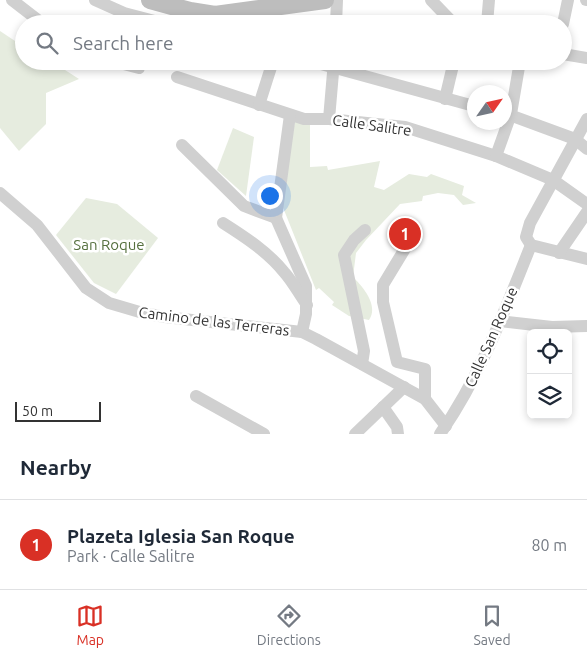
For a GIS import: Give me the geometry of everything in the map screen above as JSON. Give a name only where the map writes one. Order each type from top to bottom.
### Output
[{"type":"main road","points":[[150,0],[202,7],[215,15]]},
{"type":"main road","points":[[249,15],[325,0]]},
{"type":"street","points":[[12,0],[31,15]]},
{"type":"street","points":[[95,0],[118,15]]},
{"type":"street","points":[[337,0],[337,15]]},
{"type":"street","points":[[431,0],[445,15]]},
{"type":"street","points":[[488,15],[489,0]]},
{"type":"street","points":[[565,15],[568,0]]},
{"type":"street","points":[[572,56],[587,58]]},
{"type":"street","points":[[259,105],[270,70]]},
{"type":"street","points":[[329,119],[333,70]]},
{"type":"street","points":[[352,70],[467,104]]},
{"type":"street","points":[[445,99],[452,70]]},
{"type":"street","points":[[512,96],[518,70]]},
{"type":"street","name":"Calle Salitre","points":[[177,77],[304,120],[329,119],[405,127],[496,156],[553,180],[587,204]]},
{"type":"street","points":[[290,115],[276,218],[306,286],[307,305],[302,332]]},
{"type":"street","points":[[512,115],[575,139],[587,149]]},
{"type":"street","points":[[587,119],[530,223],[526,237],[532,245],[587,259]]},
{"type":"street","points":[[496,156],[503,130]]},
{"type":"street","points":[[182,144],[244,206],[276,218]]},
{"type":"street","name":"Camino de las Terreras","points":[[0,192],[42,231],[86,288],[109,303],[142,313],[165,317],[302,332],[425,399],[443,430]]},
{"type":"street","points":[[559,253],[587,212]]},
{"type":"street","points":[[223,223],[269,256],[285,273],[307,305]]},
{"type":"street","points":[[362,364],[364,351],[344,255],[354,240],[366,230]]},
{"type":"street","name":"Calle San Roque","points":[[443,430],[461,404],[500,321],[532,245]]},
{"type":"street","points":[[406,247],[384,285],[383,302],[397,362],[425,369],[425,399]]},
{"type":"street","points":[[500,321],[552,327],[587,326]]},
{"type":"street","points":[[355,434],[404,387]]},
{"type":"street","points":[[196,396],[264,434]]},
{"type":"street","points":[[383,407],[397,427],[398,434]]},
{"type":"green space","points":[[0,31],[15,41],[15,70],[65,70],[79,79],[46,93],[46,124],[19,151],[0,128]]},
{"type":"green space","points":[[295,120],[310,123],[310,167],[327,166],[328,170],[380,161],[374,187],[384,190],[409,174],[427,177],[431,174],[464,186],[462,195],[476,203],[463,205],[454,195],[438,193],[423,196],[422,201],[400,204],[366,240],[356,253],[353,277],[365,291],[371,302],[372,314],[369,320],[349,316],[332,305],[334,302],[319,288],[316,290],[282,205]]},
{"type":"green space","points":[[233,128],[254,137],[246,196],[217,170]]},
{"type":"green space","name":"San Roque","points":[[86,198],[117,204],[158,238],[116,294],[94,283],[56,235]]},
{"type":"green space","points":[[410,218],[416,224],[418,231],[413,247],[389,231],[398,222]]},
{"type":"place","name":"Plazeta Iglesia San Roque","points":[[405,234]]}]
